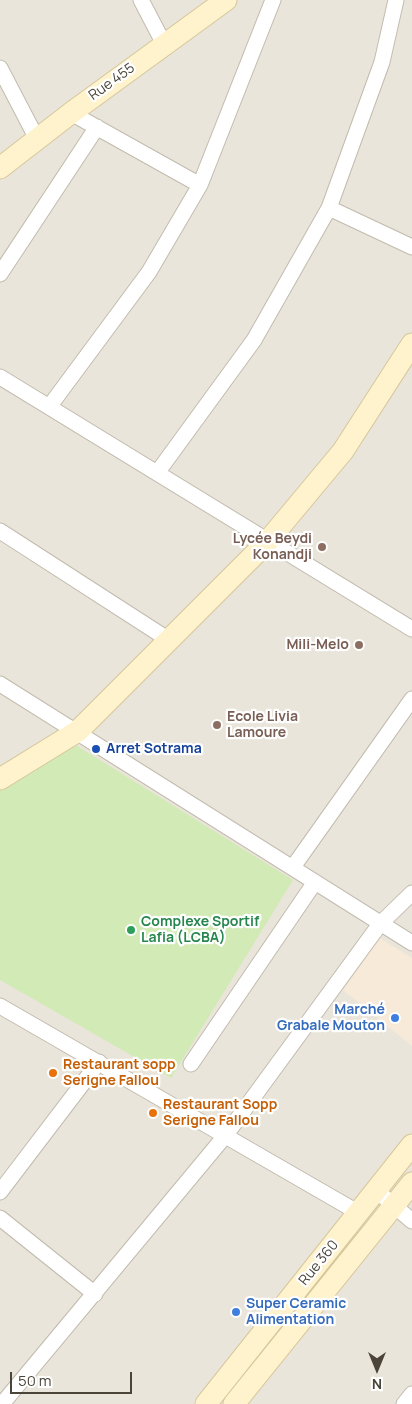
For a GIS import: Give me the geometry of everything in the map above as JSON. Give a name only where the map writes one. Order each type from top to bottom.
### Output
[{"type":"street","points":[[141,0],[164,44]]},
{"type":"street","name":"Rue 455","points":[[0,168],[71,113],[226,0]]},
{"type":"street","points":[[48,407],[149,272],[200,185],[273,0]]},
{"type":"street","points":[[157,473],[254,340],[329,208],[382,62],[396,0]]},
{"type":"street","points":[[0,68],[37,139]]},
{"type":"street","points":[[71,113],[200,185]]},
{"type":"street","points":[[0,274],[97,127]]},
{"type":"street","points":[[329,208],[412,247]]},
{"type":"street","points":[[0,779],[78,732],[268,541],[343,451],[412,344]]},
{"type":"street","points":[[0,377],[412,629]]},
{"type":"street","points":[[0,532],[169,640]]},
{"type":"street","points":[[0,684],[412,943]]},
{"type":"street","points":[[293,867],[412,699]]},
{"type":"street","points":[[191,1064],[315,882]]},
{"type":"street","points":[[2,1404],[225,1136],[380,924],[412,893]]},
{"type":"street","points":[[0,1006],[359,1213]]},
{"type":"street","points":[[0,1192],[99,1062]]},
{"type":"street","name":"Rue 360","points":[[206,1404],[412,1145]]},
{"type":"street","name":"Rue 360","points":[[234,1404],[412,1183]]},
{"type":"street","points":[[377,1191],[412,1221]]},
{"type":"street","points":[[0,1218],[95,1294]]},
{"type":"street","points":[[404,1404],[412,1394]]},
{"type":"shaded area","points":[[0,0],[412,0],[412,1404],[0,1404]]},
{"type":"shaded area","name":"Marché Grabale Mouton","points":[[380,938],[412,958],[412,1046],[343,990]]},
{"type":"green space","name":"Complexe Sportif Lafia (LCBA)","points":[[74,744],[293,880],[171,1078],[0,980],[0,790]]},
{"type":"place","name":"Lycée Beydi Konandji","points":[[322,547]]},
{"type":"place","name":"Mili-Melo","points":[[359,645]]},
{"type":"place","name":"Ecole Livia Lamoure","points":[[217,725]]},
{"type":"place","name":"Arret Sotrama","points":[[96,749]]},
{"type":"place","name":"Complexe Sportif Lafia (LCBA)","points":[[131,930]]},
{"type":"place","name":"Marché Grabale Mouton","points":[[395,1018]]},
{"type":"place","name":"Restaurant sopp Serigne Fallou","points":[[53,1073]]},
{"type":"place","name":"Restaurant Sopp Serigne Fallou","points":[[153,1113]]},
{"type":"place","name":"Super Ceramic Alimentation","points":[[236,1312]]}]
